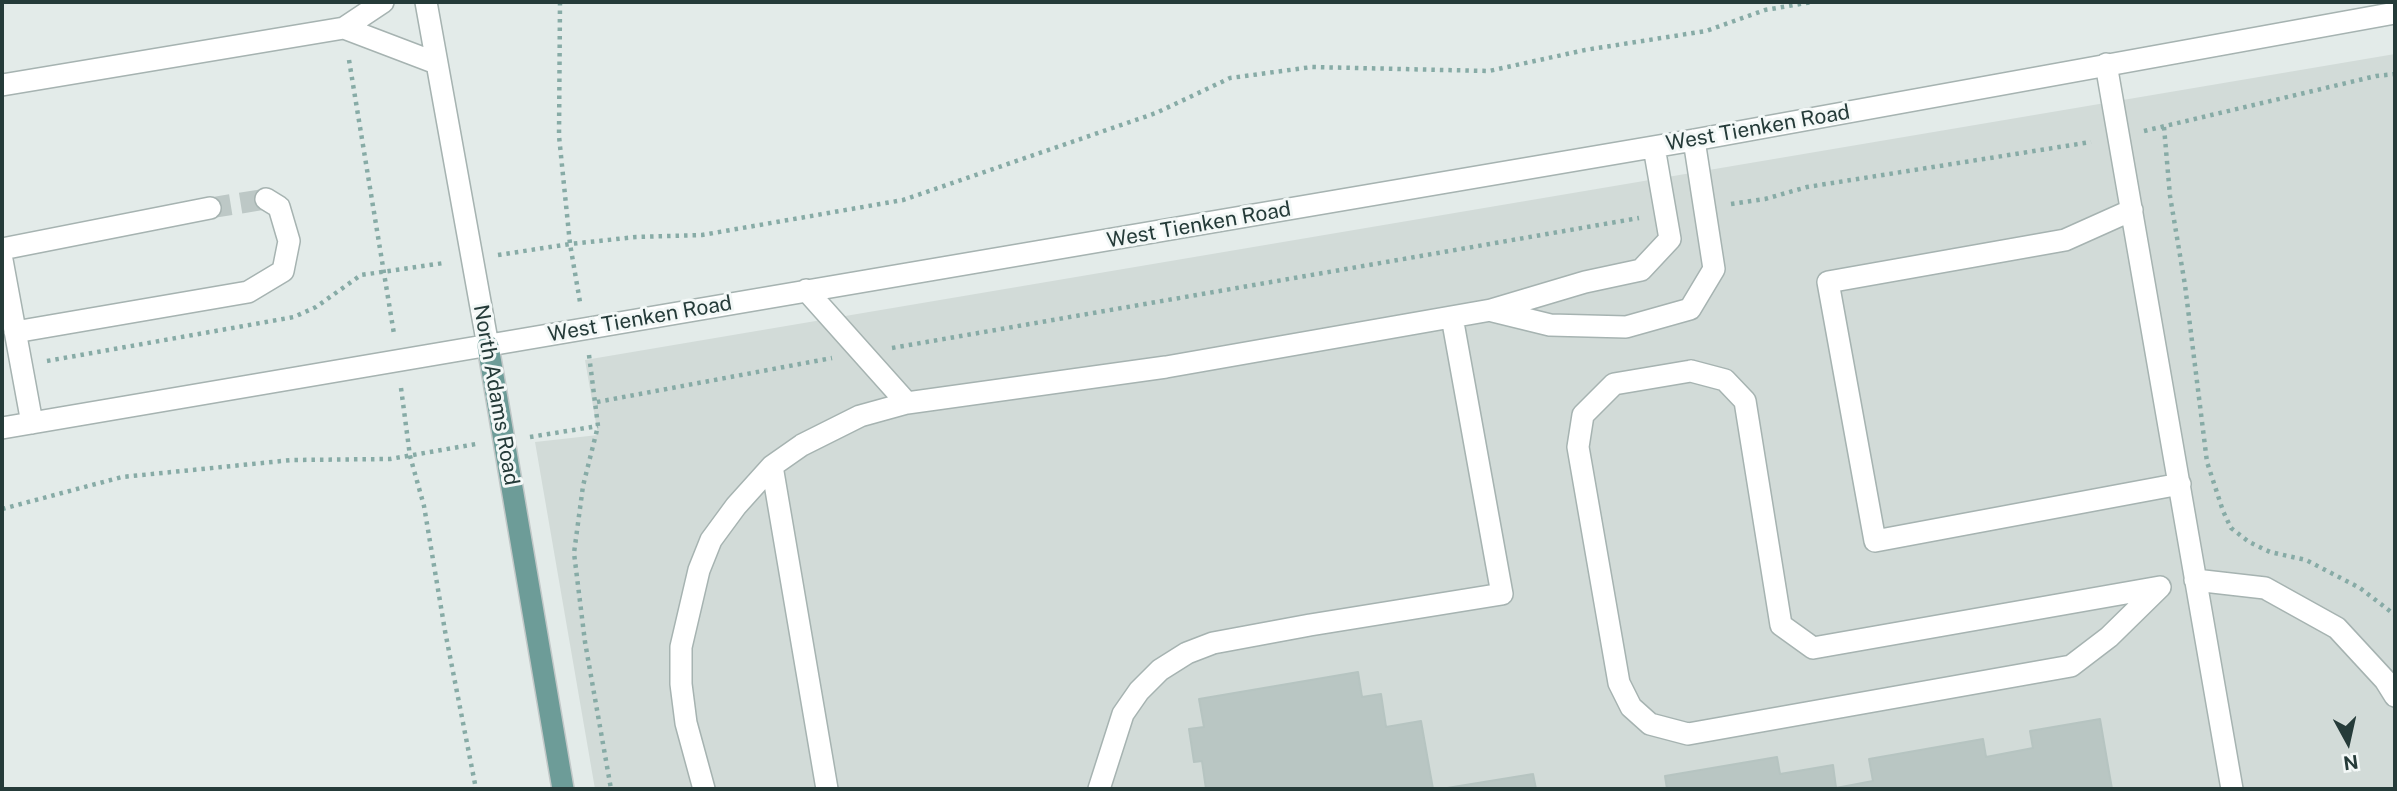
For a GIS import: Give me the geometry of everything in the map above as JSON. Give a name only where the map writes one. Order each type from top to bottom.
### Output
[{"type":"main road","name":"North Adams Road","points":[[488,346],[563,789]]},
{"type":"street","points":[[2,85],[344,28],[383,2]]},
{"type":"street","name":"North Adams Road","points":[[426,2],[488,346]]},
{"type":"street","name":"West Tienken Road","points":[[2,428],[1654,147],[2395,13]]},
{"type":"street","points":[[344,28],[436,63]]},
{"type":"street","points":[[2106,64],[2232,789]]},
{"type":"street","points":[[1491,310],[1550,325],[1626,327],[1690,309],[1714,269],[1694,140]]},
{"type":"street","points":[[704,789],[687,723],[681,684],[681,647],[688,613],[699,570],[711,540],[736,506],[772,466],[832,428],[860,416],[907,403],[1166,367],[1491,310],[1585,282],[1641,270],[1670,239],[1654,147]]},
{"type":"street","points":[[15,332],[248,292],[283,271],[289,241],[279,207],[266,199]]},
{"type":"street","points":[[2,249],[209,208]]},
{"type":"street","points":[[2132,210],[2065,240],[1828,282],[1875,541],[2180,484]]},
{"type":"street","points":[[2,260],[32,423]]},
{"type":"street","points":[[806,290],[907,403]]},
{"type":"street","points":[[1099,789],[1123,714],[1139,691],[1160,670],[1187,653],[1213,643],[1261,634],[1502,594],[1452,317]]},
{"type":"street","points":[[1691,370],[1725,380],[1745,401],[1781,625],[1813,648],[2160,587],[2109,636],[2071,666],[1688,734],[1650,724],[1631,707],[1619,683],[1583,486],[1578,447],[1584,415],[1614,384],[1691,370]]},
{"type":"street","points":[[772,466],[827,789]]},
{"type":"street","points":[[2195,580],[2265,587],[2337,628],[2385,680],[2395,696]]},
{"type":"path","points":[[560,2],[559,136],[570,244],[577,282]]},
{"type":"path","points":[[570,244],[702,234],[903,200],[1156,113],[1230,78],[1312,67],[1489,71],[1586,50],[1706,31],[1765,10],[1812,2]]},
{"type":"path","points":[[344,28],[390,306]]},
{"type":"path","points":[[1705,208],[1765,199],[1807,187],[2120,138],[2375,76],[2395,74]]},
{"type":"path","points":[[2164,127],[2170,196],[2185,285],[2207,461],[2231,528],[2249,542],[2270,552],[2306,560],[2360,588],[2395,615]]},
{"type":"path","points":[[597,402],[862,353],[1666,214]]},
{"type":"path","points":[[593,380],[598,426],[583,486],[574,553],[585,642],[611,789]]},
{"type":"path","points":[[405,421],[410,456],[424,506],[476,789]]},
{"type":"path","points":[[2,509],[122,477],[281,460],[410,456]]},
{"type":"shaded area","points":[[2395,54],[2395,789],[595,789],[535,442],[598,435],[585,360]]},
{"type":"building","points":[[1358,672],[1362,697],[1381,694],[1386,727],[1421,721],[1433,789],[1206,789],[1202,761],[1194,762],[1189,729],[1204,727],[1199,699]]},
{"type":"building","points":[[2100,719],[2112,789],[1667,789],[1665,776],[1777,757],[1780,774],[1833,765],[1836,788],[1873,781],[1869,759],[1983,739],[1986,757],[2033,748],[2030,731]]},
{"type":"building","points":[[1533,774],[1536,789],[1441,789]]},
{"type":"tunnel","points":[[210,208],[266,199]]}]
